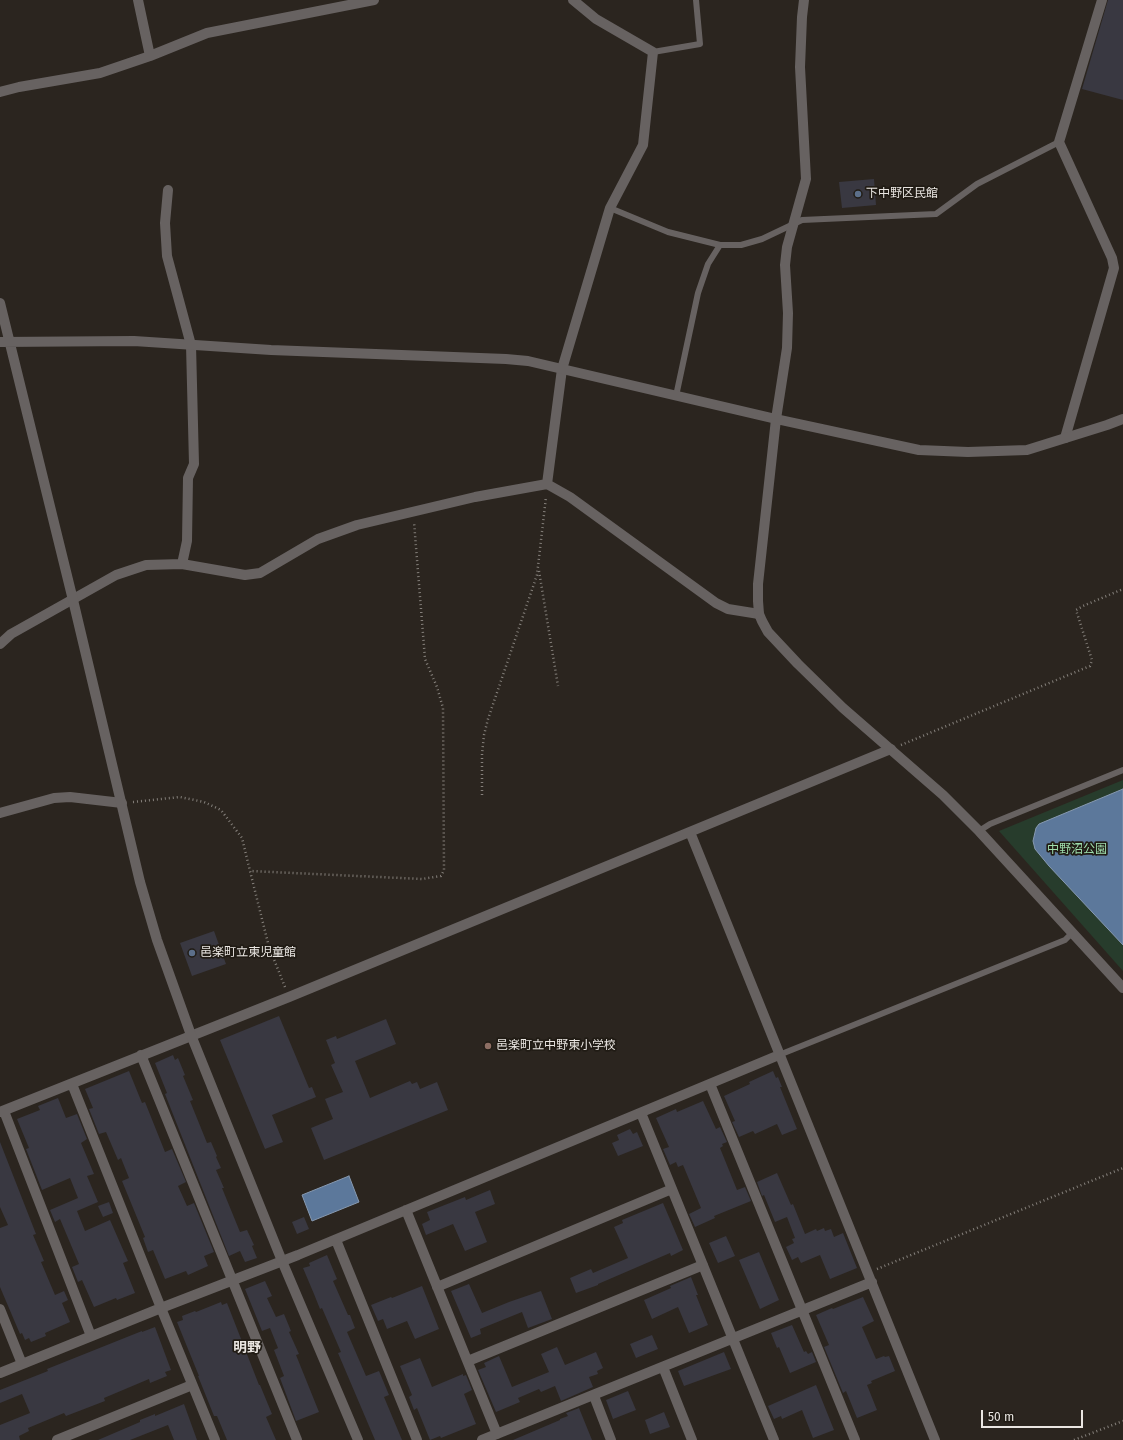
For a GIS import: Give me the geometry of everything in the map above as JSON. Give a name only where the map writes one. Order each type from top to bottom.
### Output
[{"type":"street","points":[[138,0],[150,56]]},
{"type":"street","points":[[0,92],[19,87],[100,73],[150,56],[207,33],[374,0]]},
{"type":"street","points":[[547,484],[562,369],[610,208],[643,145],[653,52],[596,19],[573,0]]},
{"type":"street","points":[[804,0],[800,67],[806,179],[787,247],[785,265],[788,313],[787,348],[776,419],[758,584],[759,614],[768,632],[798,664],[843,708],[943,795],[979,831],[1123,988]]},
{"type":"street","points":[[1065,438],[1114,268],[1112,258],[1059,142],[1102,0]]},
{"type":"street","points":[[168,190],[165,223],[167,256],[191,345],[194,464],[188,478],[186,541],[182,564]]},
{"type":"street","points":[[0,302],[5,342],[73,600],[140,882],[157,940],[191,1035],[282,1261],[358,1440]]},
{"type":"street","points":[[5,342],[134,341],[271,350],[528,361],[776,419],[918,450],[968,452],[1026,450],[1123,418]]},
{"type":"street","points":[[0,644],[11,634],[116,575],[146,565],[182,564],[245,575],[260,573],[318,540],[357,525],[475,497],[547,484],[570,497],[716,603],[728,609],[759,614]]},
{"type":"street","points":[[91,1336],[2,1112],[141,1055],[289,997],[891,749]]},
{"type":"street","points":[[0,813],[54,798],[70,797],[122,803]]},
{"type":"street","points":[[690,832],[935,1440]]},
{"type":"street","points":[[141,1055],[297,1440]]},
{"type":"street","points":[[0,1373],[336,1240],[779,1055]]},
{"type":"street","points":[[72,1084],[215,1440]]},
{"type":"street","points":[[710,1084],[855,1440]]},
{"type":"street","points":[[642,1112],[774,1440]]},
{"type":"street","points":[[437,1287],[672,1189]]},
{"type":"street","points":[[406,1210],[497,1434]]},
{"type":"street","points":[[336,1240],[417,1440]]},
{"type":"street","points":[[468,1361],[703,1265]]},
{"type":"street","points":[[482,1440],[594,1396],[872,1282]]},
{"type":"street","points":[[0,1309],[22,1364]]},
{"type":"street","points":[[663,1367],[692,1440]]},
{"type":"street","points":[[57,1440],[192,1385]]},
{"type":"street","points":[[594,1396],[611,1440]]},
{"type":"lane","points":[[653,52],[700,44],[696,0]]},
{"type":"lane","points":[[610,208],[668,232],[720,245],[741,245],[762,239],[802,220],[936,214],[977,184],[1059,142]]},
{"type":"lane","points":[[676,396],[698,293],[708,264],[720,245]]},
{"type":"lane","points":[[979,831],[990,824],[1123,770]]},
{"type":"lane","points":[[779,1055],[1065,940],[1072,933]]},
{"type":"path","points":[[482,795],[482,754],[484,735],[488,719],[537,575],[547,484]]},
{"type":"path","points":[[250,871],[422,879],[441,876],[444,870],[443,708],[425,658],[413,511]]},
{"type":"path","points":[[538,566],[558,686]]},
{"type":"path","points":[[891,749],[1090,666],[1092,660],[1076,610],[1123,588]]},
{"type":"path","points":[[122,803],[180,797],[204,802],[221,810],[242,838],[269,947],[289,997]]},
{"type":"path","points":[[868,1272],[1123,1168]]},
{"type":"path","points":[[1074,1440],[1123,1420]]},
{"type":"green space","name":"中野沼公園","points":[[1123,780],[1123,971],[999,831]]},
{"type":"water","name":"中野沼公園","points":[[1123,789],[1123,945],[1049,866],[1035,849],[1033,841],[1036,828],[1039,824]]},
{"type":"water","points":[[349,1176],[359,1202],[312,1221],[302,1195]]},
{"type":"building","points":[[1108,0],[1123,0],[1123,100],[1082,89]]},
{"type":"building","name":"下中野区民館","points":[[874,179],[876,205],[842,208],[839,182]]},
{"type":"building","points":[[214,931],[226,964],[192,976],[180,943]]},
{"type":"building","points":[[279,1016],[309,1088],[312,1087],[316,1097],[272,1115],[283,1142],[265,1149],[220,1040]]},
{"type":"building","points":[[386,1019],[396,1044],[355,1061],[370,1098],[410,1081],[412,1084],[417,1082],[420,1089],[437,1082],[448,1110],[324,1160],[311,1128],[333,1119],[325,1099],[343,1092],[331,1065],[335,1063],[326,1040],[336,1036],[337,1039]]},
{"type":"building","points":[[173,1055],[175,1060],[178,1058],[185,1075],[183,1076],[193,1100],[190,1101],[207,1143],[211,1142],[217,1156],[216,1157],[221,1168],[216,1170],[240,1232],[247,1230],[254,1245],[252,1246],[257,1258],[245,1262],[240,1251],[229,1256],[165,1094],[167,1093],[155,1063]]},
{"type":"building","points":[[129,1071],[142,1103],[145,1102],[165,1152],[172,1149],[186,1182],[178,1186],[187,1206],[194,1203],[214,1252],[204,1256],[208,1266],[188,1275],[186,1271],[165,1279],[153,1250],[148,1252],[143,1238],[145,1237],[122,1181],[129,1178],[121,1158],[118,1160],[106,1132],[99,1134],[89,1109],[93,1108],[85,1089]]},
{"type":"building","points":[[773,1071],[776,1078],[778,1077],[782,1087],[780,1087],[797,1129],[782,1135],[777,1124],[755,1134],[753,1131],[739,1137],[732,1122],[735,1121],[724,1096]]},
{"type":"building","points":[[58,1098],[66,1118],[77,1114],[87,1139],[81,1143],[94,1174],[87,1176],[98,1202],[77,1211],[85,1231],[110,1220],[128,1261],[123,1263],[135,1293],[117,1300],[116,1298],[94,1307],[82,1280],[78,1282],[72,1267],[79,1264],[60,1219],[55,1222],[50,1210],[78,1198],[70,1178],[42,1190],[26,1149],[29,1148],[17,1119],[40,1110],[38,1106]]},
{"type":"building","points":[[703,1101],[716,1129],[720,1127],[727,1142],[722,1144],[723,1146],[720,1148],[737,1190],[745,1187],[751,1201],[714,1216],[715,1218],[695,1227],[689,1214],[701,1208],[683,1165],[678,1167],[676,1162],[670,1165],[663,1149],[669,1147],[656,1118],[676,1109],[677,1112]]},
{"type":"building","points":[[630,1129],[633,1134],[637,1132],[643,1146],[618,1156],[612,1143],[619,1140],[617,1135]]},
{"type":"building","points":[[0,1142],[36,1234],[33,1235],[44,1261],[41,1262],[55,1295],[64,1291],[68,1300],[62,1303],[70,1322],[45,1333],[46,1336],[31,1342],[29,1338],[25,1340],[22,1333],[20,1334],[0,1287],[0,1228],[8,1225],[0,1207]]},
{"type":"building","points":[[777,1173],[791,1205],[793,1204],[805,1234],[816,1229],[817,1231],[824,1228],[825,1231],[831,1229],[834,1237],[843,1233],[857,1268],[830,1279],[820,1255],[801,1263],[798,1257],[792,1260],[786,1247],[794,1243],[792,1239],[795,1238],[787,1217],[775,1222],[757,1182]]},
{"type":"building","points":[[490,1190],[495,1204],[475,1212],[487,1242],[465,1251],[453,1224],[426,1235],[422,1224],[430,1220],[427,1212],[465,1197],[466,1200]]},
{"type":"building","points":[[109,1202],[113,1213],[103,1217],[98,1206]]},
{"type":"building","points":[[663,1203],[683,1250],[671,1256],[670,1253],[598,1285],[576,1293],[570,1278],[591,1269],[593,1273],[628,1258],[614,1227],[623,1223],[622,1220]]},
{"type":"building","points":[[304,1217],[309,1229],[297,1234],[292,1222]]},
{"type":"building","points":[[726,1236],[735,1256],[718,1263],[709,1243]]},
{"type":"building","points":[[759,1252],[779,1300],[760,1309],[739,1260]]},
{"type":"building","points":[[327,1255],[337,1279],[333,1281],[355,1328],[347,1332],[366,1376],[379,1371],[389,1395],[384,1397],[402,1440],[375,1440],[338,1353],[341,1352],[322,1308],[320,1309],[303,1268],[310,1266],[309,1263]]},
{"type":"building","points":[[691,1277],[698,1295],[696,1295],[708,1325],[689,1333],[678,1307],[652,1319],[644,1300]]},
{"type":"building","points":[[265,1281],[272,1296],[267,1298],[276,1317],[284,1314],[291,1331],[289,1332],[299,1354],[296,1355],[319,1412],[296,1421],[280,1378],[284,1376],[274,1350],[278,1348],[270,1328],[262,1331],[245,1289]]},
{"type":"building","points":[[469,1284],[482,1313],[541,1291],[552,1319],[528,1328],[522,1312],[480,1329],[481,1334],[471,1338],[451,1291]]},
{"type":"building","points":[[422,1286],[439,1329],[415,1339],[407,1321],[387,1329],[383,1319],[378,1321],[371,1305]]},
{"type":"building","points":[[863,1297],[874,1321],[862,1327],[876,1359],[889,1356],[895,1371],[871,1381],[872,1383],[867,1385],[877,1410],[857,1418],[846,1391],[843,1393],[824,1347],[829,1345],[816,1315]]},
{"type":"building","points":[[221,1302],[222,1305],[227,1303],[272,1414],[266,1417],[276,1440],[227,1440],[217,1416],[214,1416],[198,1376],[177,1322],[183,1320],[182,1316]]},
{"type":"building","points":[[792,1325],[804,1352],[806,1351],[808,1354],[812,1352],[816,1362],[790,1373],[779,1347],[777,1348],[771,1333]]},
{"type":"building","points":[[155,1327],[171,1370],[165,1372],[167,1376],[150,1383],[149,1379],[104,1398],[105,1401],[66,1416],[64,1413],[28,1428],[29,1431],[19,1436],[20,1440],[0,1440],[0,1425],[30,1413],[22,1394],[0,1403],[0,1390],[48,1371],[47,1369]]},
{"type":"building","points":[[652,1335],[658,1349],[636,1358],[630,1344]]},
{"type":"building","points":[[557,1347],[565,1365],[596,1352],[603,1368],[597,1371],[598,1374],[589,1377],[593,1387],[561,1401],[555,1386],[541,1392],[539,1389],[518,1398],[520,1402],[496,1412],[478,1370],[486,1367],[484,1363],[499,1356],[512,1387],[549,1372],[541,1354]]},
{"type":"building","points":[[724,1352],[731,1369],[684,1386],[678,1371]]},
{"type":"building","points":[[420,1358],[432,1387],[463,1374],[463,1376],[466,1375],[472,1390],[464,1394],[476,1424],[441,1438],[440,1436],[430,1440],[417,1408],[414,1410],[409,1397],[412,1395],[400,1366]]},
{"type":"building","points":[[816,1385],[834,1430],[813,1438],[802,1410],[782,1419],[781,1416],[774,1419],[768,1406]]},
{"type":"building","points":[[628,1391],[636,1410],[613,1419],[606,1400]]},
{"type":"building","points":[[184,1404],[197,1440],[174,1440],[168,1425],[130,1440],[98,1440],[140,1422],[140,1420],[155,1414],[155,1416]]},
{"type":"building","points":[[579,1408],[592,1440],[513,1440],[560,1420],[568,1416],[566,1413]]},
{"type":"building","points":[[664,1412],[670,1427],[650,1434],[645,1420]]},
{"type":"place","name":"下中野区民館","points":[[858,194]]},
{"type":"place","name":"邑楽町立東児童館","points":[[192,953]]},
{"type":"place","name":"邑楽町立中野東小学校","points":[[488,1046]]},
{"type":"district","name":"明野","points":[[247,1348]]}]
